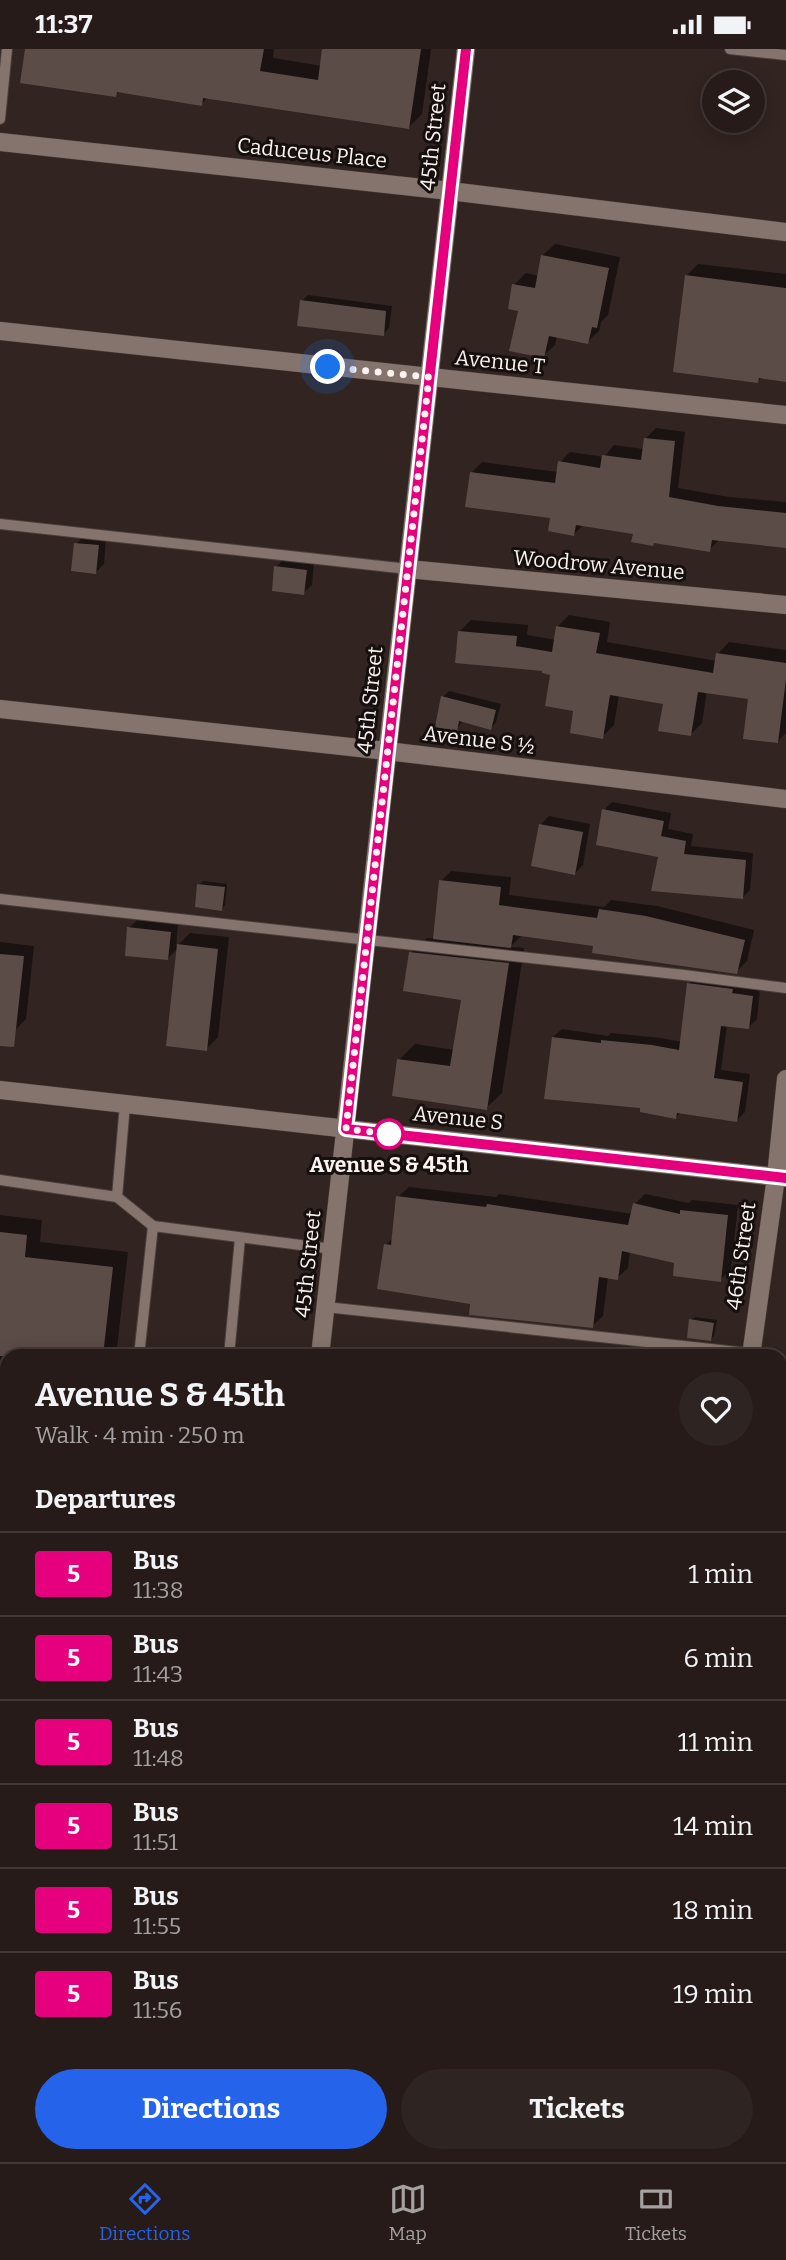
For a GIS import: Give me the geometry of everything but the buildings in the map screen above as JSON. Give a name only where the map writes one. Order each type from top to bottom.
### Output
[{"type":"street","name":"45th Street","points":[[321,1349],[466,49]]},
{"type":"street","name":"Caduceus Place","points":[[0,142],[450,191],[786,232]]},
{"type":"street","name":"Avenue T","points":[[0,331],[786,415]]},
{"type":"street","name":"Woodrow Avenue","points":[[408,569],[786,605]]},
{"type":"street","name":"Avenue S ½","points":[[0,709],[387,751],[786,799]]},
{"type":"street","name":"46th Street","points":[[752,1349],[781,1178],[786,1079]]},
{"type":"street","name":"Avenue S","points":[[0,1090],[781,1178]]},
{"type":"lane","points":[[0,119],[7,49]]},
{"type":"lane","points":[[730,49],[786,55]]},
{"type":"lane","points":[[0,524],[408,569]]},
{"type":"lane","points":[[0,899],[786,988]]},
{"type":"lane","points":[[117,1196],[125,1104]]},
{"type":"lane","points":[[0,1181],[117,1196],[153,1226],[332,1249]]},
{"type":"lane","points":[[139,1349],[153,1226]]},
{"type":"lane","points":[[230,1349],[240,1238]]},
{"type":"lane","points":[[326,1307],[698,1349]]},
{"type":"bus line","name":"5","points":[[466,49],[346,1129],[786,1178]]},
{"type":"place","name":"Avenue S & 45th","points":[[389,1134]]},
{"type":"route","points":[[328,367],[429,377],[346,1129],[399,1135],[389,1134]]}]
